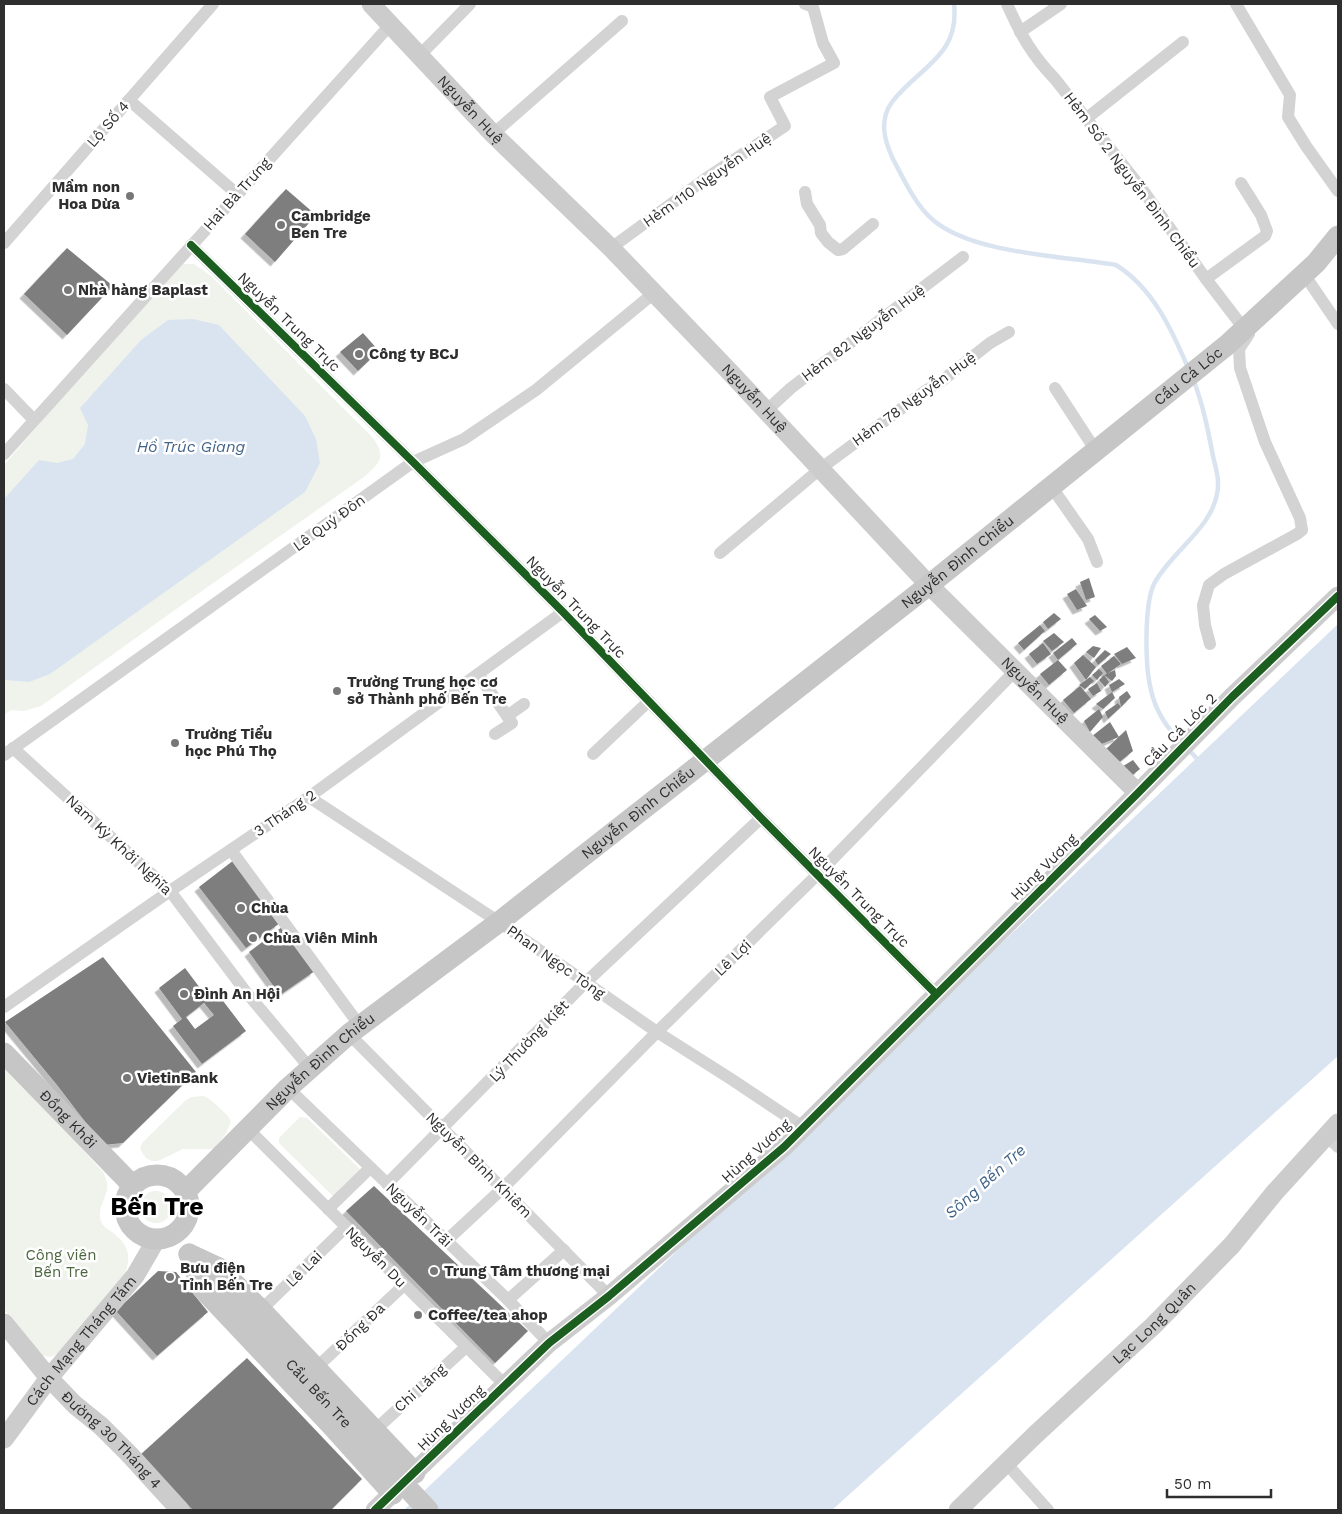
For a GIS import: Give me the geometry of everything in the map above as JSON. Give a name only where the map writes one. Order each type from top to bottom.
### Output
[{"type":"main road","points":[[1232,349],[1244,330],[1304,274],[1338,236]]},
{"type":"main road","name":"Cầu Cá Lóc","points":[[1150,407],[1232,349]]},
{"type":"main road","name":"Nguyễn Đình Chiểu","points":[[185,1192],[310,1067],[355,1030],[499,922],[929,585],[1150,407]]},
{"type":"main road","name":"Đồng Khởi","points":[[4,1053],[133,1186]]},
{"type":"main road","points":[[150,1176],[170,1178],[179,1184],[185,1192],[188,1200],[187,1218],[183,1226],[176,1233],[156,1240],[141,1236],[128,1222],[125,1213],[125,1203],[133,1186],[141,1179],[150,1176]]},
{"type":"main road","points":[[176,1233],[188,1254],[201,1287],[393,1494]]},
{"type":"main road","points":[[188,1254],[219,1268],[415,1473]]},
{"type":"main road","name":"Cầu Bến Tre","points":[[188,1254],[428,1510]]},
{"type":"street","name":"Lộ Số 4","points":[[4,243],[213,4]]},
{"type":"street","name":"Nguyễn Huệ","points":[[371,4],[493,134],[611,248],[929,585],[1015,671],[1142,788]]},
{"type":"street","points":[[419,56],[470,4]]},
{"type":"street","name":"Hẻm 110 Nguyễn Huệ","points":[[611,248],[705,179],[785,126],[770,97],[834,63],[823,43],[813,7],[805,4]]},
{"type":"street","name":"Hẻm Số 2 Nguyễn Đình Chiểu","points":[[1007,4],[1020,32],[1040,64],[1087,118],[1142,189],[1244,330]]},
{"type":"street","points":[[1020,32],[1061,4]]},
{"type":"street","points":[[1236,4],[1290,95],[1288,117],[1338,191]]},
{"type":"street","points":[[493,134],[622,21]]},
{"type":"street","name":"Hai Bà Trưng","points":[[4,454],[390,24]]},
{"type":"street","points":[[1087,118],[1183,42]]},
{"type":"street","points":[[129,100],[237,194]]},
{"type":"street","points":[[1206,279],[1265,236],[1267,231],[1261,215],[1241,183]]},
{"type":"street","points":[[805,192],[807,204],[820,225],[821,233],[838,250],[843,249],[873,224]]},
{"type":"street","name":"Nguyễn Trung Trực","points":[[191,245],[413,462],[936,994]]},
{"type":"street","name":"Hẻm 82 Nguyễn Huệ","points":[[766,411],[792,388],[963,257]]},
{"type":"street","points":[[1304,274],[1338,324]]},
{"type":"street","name":"Lê Quý Đôn","points":[[8,752],[413,462],[464,439],[536,390],[654,294]]},
{"type":"street","points":[[1210,644],[1205,625],[1203,605],[1209,585],[1224,574],[1302,530],[1300,518],[1264,442],[1232,349],[1243,341],[1257,325],[1266,310]]},
{"type":"street","name":"Hẻm 78 Nguyễn Huệ","points":[[720,553],[820,469],[925,391],[943,380],[990,343],[1010,332]]},
{"type":"street","points":[[1055,388],[1096,451]]},
{"type":"street","points":[[4,389],[34,420]]},
{"type":"street","points":[[1051,486],[1088,539],[1097,562]]},
{"type":"street","name":"Cầu Cá Lóc 2","points":[[1142,788],[1232,697],[1338,596]]},
{"type":"street","name":"3 Tháng 2","points":[[4,1007],[309,797],[562,612]]},
{"type":"street","name":"Lê Lợi","points":[[446,1241],[503,1188],[657,1032],[818,874],[1015,671]]},
{"type":"street","points":[[478,674],[512,722],[495,734]]},
{"type":"street","points":[[593,754],[649,701]]},
{"type":"street","points":[[507,716],[524,704]]},
{"type":"street","name":"Nam Kỳ Khởi Nghĩa","points":[[8,752],[170,891],[246,992],[310,1067]]},
{"type":"street","name":"Hùng Vương","points":[[375,1510],[549,1343],[609,1296],[763,1165],[880,1052],[1142,788]]},
{"type":"street","name":"Phan Ngọc Tòng","points":[[309,797],[499,922],[657,1032],[803,1127]]},
{"type":"street","name":"Lý Thường Kiệt","points":[[387,1184],[585,983],[761,818]]},
{"type":"street","name":"Nguyễn Bỉnh Khiêm","points":[[231,850],[355,1030],[443,1128],[609,1296]]},
{"type":"street","name":"Nguyễn Trãi","points":[[288,1088],[508,1300],[549,1343]]},
{"type":"street","name":"Nguyễn Du","points":[[247,1128],[505,1385]]},
{"type":"street","name":"Lạc Long Quân","points":[[958,1510],[1160,1319],[1232,1245],[1275,1192],[1334,1136]]},
{"type":"street","points":[[328,1209],[370,1168]]},
{"type":"street","name":"Lê Lai","points":[[261,1310],[346,1227]]},
{"type":"street","name":"Cách Mạng Tháng Tám","points":[[4,1439],[49,1378],[135,1276],[156,1240]]},
{"type":"street","points":[[508,1300],[564,1250]]},
{"type":"street","name":"Đống Đa","points":[[316,1368],[404,1284]]},
{"type":"street","name":"Đường 30 Tháng 4","points":[[4,1323],[49,1378],[75,1405],[101,1426],[129,1454],[177,1509]]},
{"type":"street","name":"Chi Lăng","points":[[375,1430],[466,1347]]},
{"type":"street","points":[[1006,1463],[1048,1510]]},
{"type":"green space","name":"Hồ Trúc Giang","points":[[183,264],[194,264],[211,276],[373,438],[380,450],[379,460],[374,468],[364,477],[41,706],[24,711],[11,710],[4,715],[4,465],[57,403]]},
{"type":"green space","name":"Công viên Bến Tre","points":[[4,1064],[103,1172],[107,1180],[107,1187],[100,1214],[101,1220],[104,1226],[118,1237],[125,1246],[128,1257],[124,1276],[60,1353],[50,1357],[39,1355],[4,1309]]},
{"type":"green space","points":[[204,1096],[228,1116],[231,1122],[226,1133],[215,1148],[183,1149],[158,1161],[146,1158],[140,1149],[142,1143],[186,1100],[192,1097]]},
{"type":"green space","points":[[300,1117],[307,1118],[361,1170],[334,1197],[279,1143],[279,1138]]},
{"type":"green space","points":[[156,1191],[168,1195],[172,1207],[168,1219],[156,1223],[144,1219],[140,1207],[144,1195]]},
{"type":"water","name":"Hồ Trúc Giang","points":[[193,319],[219,325],[305,416],[316,439],[320,463],[305,492],[50,674],[29,682],[5,680],[4,499],[39,460],[57,463],[73,459],[85,444],[88,425],[80,408],[141,340],[168,320]]},
{"type":"water","name":"Sông Bến Tre","points":[[1338,624],[1338,1056],[832,1510],[404,1510]]},
{"type":"building","name":"Cambridge Ben Tre","points":[[286,189],[316,215],[275,262],[245,234]]},
{"type":"building","name":"Nhà hàng Baplast","points":[[67,248],[113,286],[67,335],[24,294]]},
{"type":"building","name":"Công ty BCJ","points":[[363,333],[379,351],[358,371],[340,352]]},
{"type":"building","points":[[1089,578],[1095,597],[1086,600],[1080,582]]},
{"type":"building","points":[[1076,589],[1087,606],[1077,610],[1067,594]]},
{"type":"building","points":[[1054,613],[1061,619],[1048,629],[1043,622]]},
{"type":"building","points":[[1095,615],[1107,627],[1100,631],[1089,619]]},
{"type":"building","points":[[1040,625],[1045,631],[1024,650],[1018,643]]},
{"type":"building","points":[[1054,633],[1064,642],[1052,651],[1043,641]]},
{"type":"building","points":[[1072,638],[1077,644],[1058,660],[1053,653]]},
{"type":"building","points":[[1043,643],[1051,654],[1037,664],[1029,654]]},
{"type":"building","points":[[1093,646],[1101,648],[1094,658],[1086,652]]},
{"type":"building","points":[[1127,647],[1136,658],[1122,664],[1114,654]]},
{"type":"building","points":[[1105,650],[1111,654],[1098,665],[1095,660]]},
{"type":"building","points":[[1083,655],[1096,667],[1086,680],[1074,663]]},
{"type":"building","points":[[1114,656],[1121,664],[1107,674],[1101,666]]},
{"type":"building","points":[[1058,660],[1067,670],[1049,685],[1040,674]]},
{"type":"building","points":[[1099,669],[1103,673],[1097,680],[1092,675]]},
{"type":"building","points":[[1115,670],[1116,676],[1112,681],[1104,675]]},
{"type":"building","points":[[1104,675],[1109,682],[1105,687],[1099,680]]},
{"type":"building","points":[[1090,677],[1094,681],[1085,689],[1079,685]]},
{"type":"building","points":[[1119,679],[1125,684],[1112,692],[1109,685]]},
{"type":"building","points":[[1097,683],[1101,691],[1093,696],[1088,689]]},
{"type":"building","points":[[1080,686],[1091,699],[1074,713],[1063,700]]},
{"type":"building","points":[[1127,691],[1131,697],[1121,707],[1119,697]]},
{"type":"building","points":[[1112,692],[1115,698],[1103,709],[1096,704]]},
{"type":"building","points":[[1118,703],[1121,707],[1108,719],[1105,712]]},
{"type":"building","points":[[1099,709],[1103,717],[1090,732],[1084,721]]},
{"type":"building","points":[[1110,722],[1119,737],[1099,745],[1091,737]]},
{"type":"building","points":[[1126,730],[1133,751],[1116,765],[1104,751]]},
{"type":"building","points":[[1133,760],[1140,769],[1129,778],[1120,768]]},
{"type":"building","name":"Chùa","points":[[234,860],[280,923],[246,948],[199,887]]},
{"type":"building","name":"Chùa","points":[[282,927],[315,971],[280,995],[249,952]]},
{"type":"building","points":[[103,957],[196,1072],[123,1143],[103,1145],[5,1022]]},
{"type":"building","points":[[185,968],[209,1000],[217,993],[246,1031],[202,1064],[173,1026],[182,1019],[159,988]],"holes":[[[204,1003],[214,1015],[195,1029],[186,1017]]]},
{"type":"building","name":"Trung Tâm thương mại","points":[[374,1186],[528,1331],[495,1363],[346,1211]]},
{"type":"building","points":[[158,1271],[176,1272],[208,1312],[157,1356],[116,1311]]},
{"type":"building","points":[[247,1358],[362,1479],[331,1510],[193,1510],[139,1456]]},
{"type":"waterway","points":[[954,4],[954,22],[951,36],[944,49],[892,102],[885,116],[884,130],[887,145],[916,200],[933,220],[950,231],[971,240],[1020,252],[1116,265],[1141,285],[1151,298],[1176,340],[1189,370]]},
{"type":"waterway","points":[[1181,742],[1162,718],[1155,704],[1149,680],[1146,636],[1148,606],[1154,584],[1170,562],[1199,530],[1213,507],[1217,494],[1216,470],[1205,417],[1193,379]]},
{"type":"waterway","points":[[1188,749],[1200,762]]},
{"type":"cycle path","points":[[191,245],[563,612],[761,818],[936,994]]},
{"type":"cycle path","points":[[375,1510],[549,1343],[609,1296],[784,1147],[1232,697],[1338,596]]},
{"type":"place","name":"Mầm non Hoa Dừa","points":[[130,196]]},
{"type":"place","name":"Cambridge Ben Tre","points":[[281,225]]},
{"type":"place","name":"Nhà hàng Baplast","points":[[68,290]]},
{"type":"place","name":"Công ty BCJ","points":[[359,354]]},
{"type":"place","name":"Trường Trung học cơ sở Thành phố Bến Tre","points":[[337,691]]},
{"type":"place","name":"Trường Tiểu học Phú Thọ","points":[[175,743]]},
{"type":"place","name":"Chùa","points":[[241,908]]},
{"type":"place","name":"Chùa Viên Minh","points":[[253,938]]},
{"type":"place","name":"Đình An Hội","points":[[184,994]]},
{"type":"place","name":"VietinBank","points":[[127,1078]]},
{"type":"place","name":"Trung Tâm thương mại","points":[[434,1271]]},
{"type":"place","name":"Bưu điện Tỉnh Bến Tre","points":[[170,1277]]},
{"type":"place","name":"Coffee/tea ahop","points":[[418,1315]]},
{"type":"district","name":"Bến Tre","points":[[157,1206]]}]
